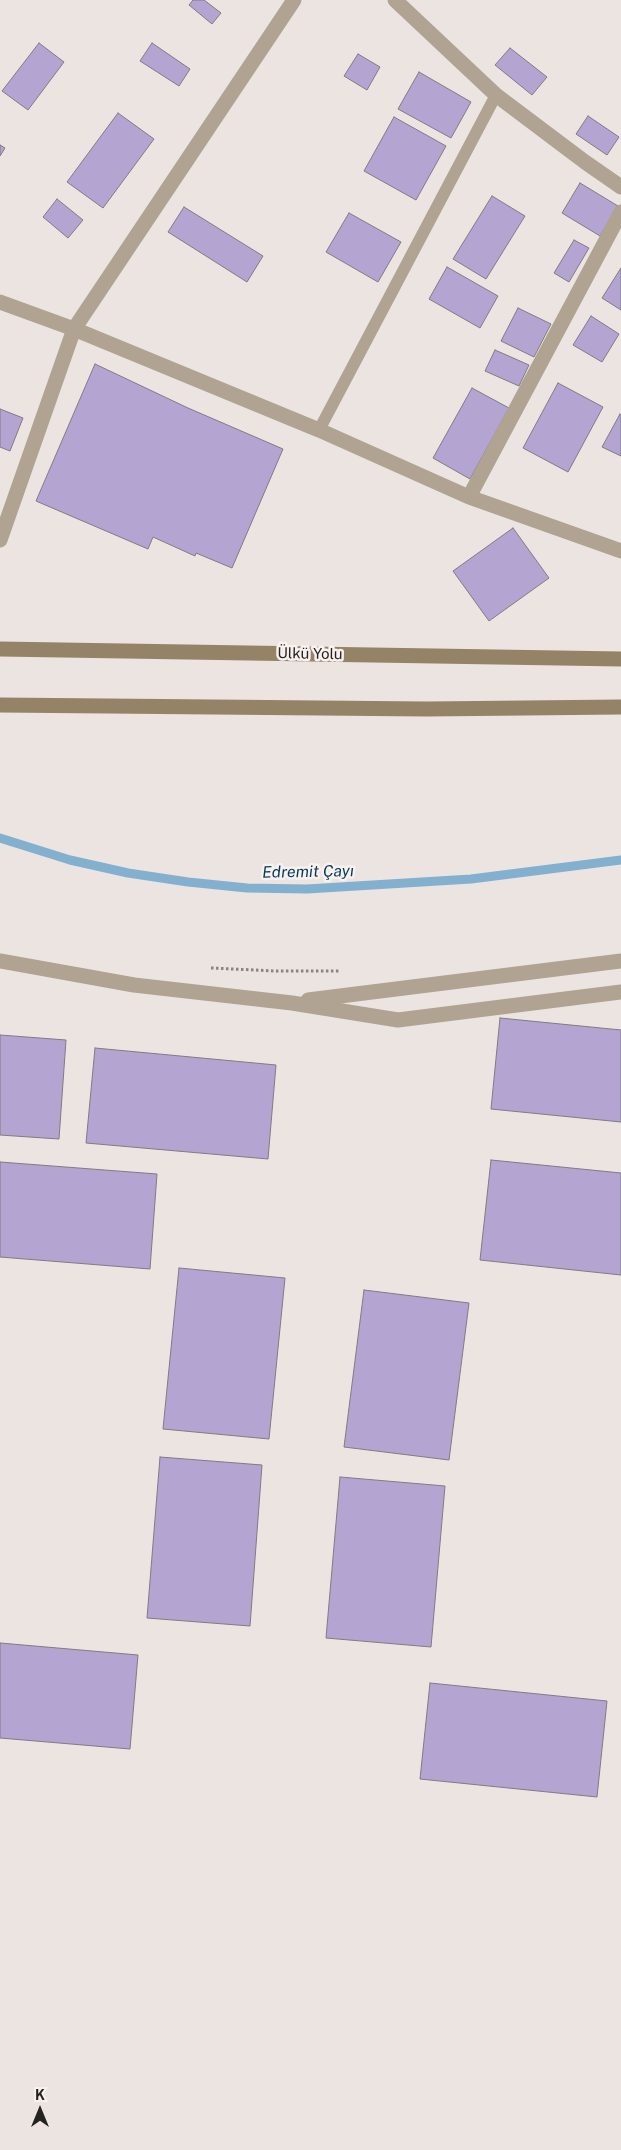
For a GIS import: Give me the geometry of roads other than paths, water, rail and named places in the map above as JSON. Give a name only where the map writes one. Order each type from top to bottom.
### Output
[{"type":"main road","name":"Ülkü Yolu","points":[[0,649],[621,659]]},
{"type":"main road","points":[[0,705],[427,709],[621,706]]},
{"type":"street","points":[[0,540],[74,329],[294,0]]},
{"type":"street","points":[[395,0],[496,95],[621,187]]},
{"type":"street","points":[[469,497],[621,212]]},
{"type":"street","points":[[0,302],[74,329],[320,430],[469,497],[619,546]]},
{"type":"street","points":[[0,961],[134,985],[292,1003],[398,1020],[621,992]]},
{"type":"street","points":[[292,1003],[387,989],[621,961]]},
{"type":"lane","points":[[320,430],[496,95]]},
{"type":"waterway","name":"Edremit Çayı","points":[[0,838],[70,860],[128,873],[247,888],[307,889],[471,879],[621,860]]}]
